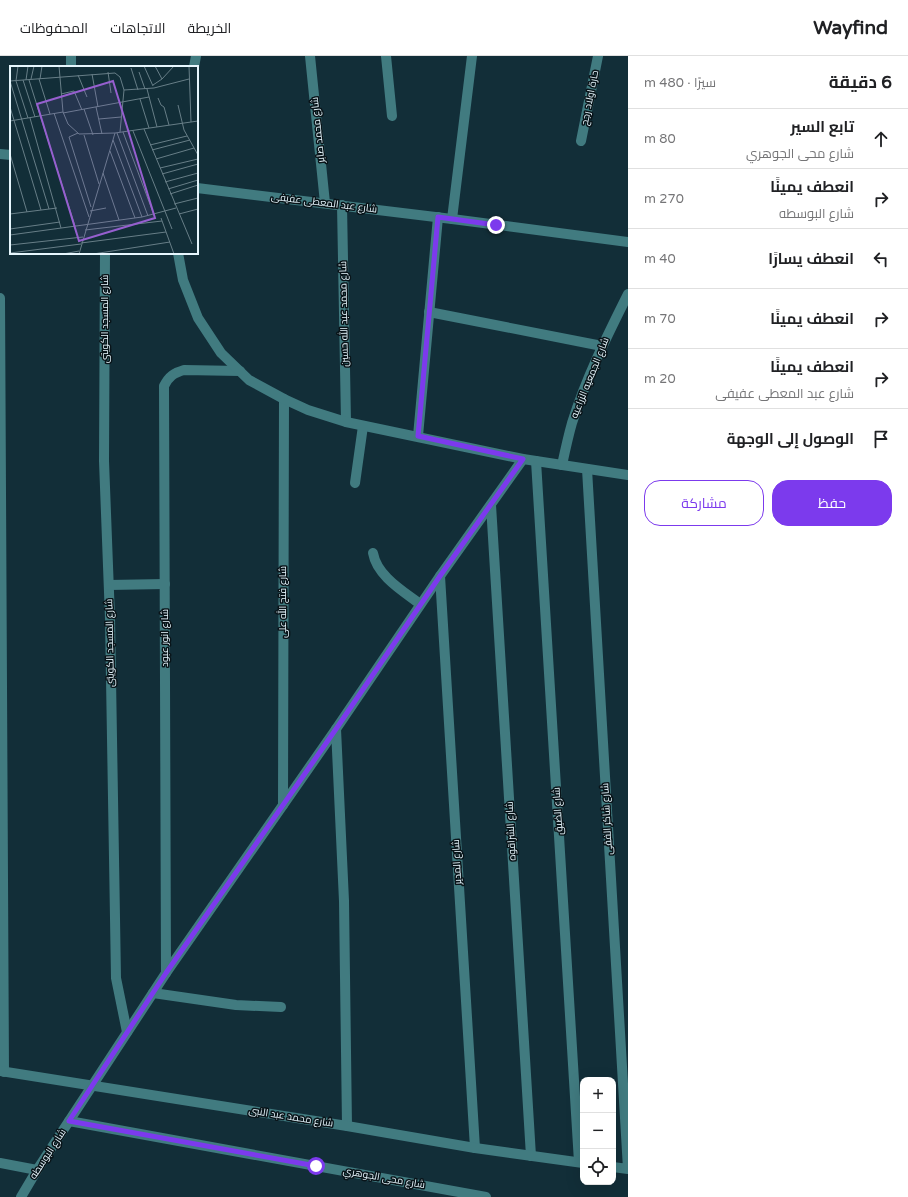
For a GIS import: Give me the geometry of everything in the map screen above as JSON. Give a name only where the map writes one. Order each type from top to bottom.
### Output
[{"type":"street","points":[[194,66],[196,56]]},
{"type":"street","name":"شارع محمد صابر","points":[[310,56],[325,203]]},
{"type":"street","points":[[386,56],[392,116]]},
{"type":"street","points":[[452,219],[472,56]]},
{"type":"street","name":"حارة اولاد رجح","points":[[581,140],[598,56]]},
{"type":"street","points":[[0,154],[10,155]]},
{"type":"street","name":"شارع عبد المعطى عفيفى","points":[[198,188],[628,242]]},
{"type":"street","name":"شارع محمد عبد الله حسين","points":[[342,205],[346,422]]},
{"type":"street","points":[[418,436],[438,217]]},
{"type":"street","name":"شارع المسجد الكويتى","points":[[106,254],[104,461],[109,585],[116,978],[127,1032]]},
{"type":"street","points":[[178,254],[183,280],[198,318],[221,353],[249,380],[284,400],[308,410],[363,426],[418,436],[523,459],[628,475]]},
{"type":"street","name":"شارع الجمعيه الزراعيه","points":[[562,465],[572,424],[586,384],[602,346],[628,294]]},
{"type":"street","points":[[0,298],[2,1071]]},
{"type":"street","points":[[429,312],[602,346]]},
{"type":"street","name":"شارع انور عبود","points":[[166,973],[164,386],[168,378],[176,372],[184,370],[240,371]]},
{"type":"street","name":"شارع فتح الله على","points":[[283,805],[284,400]]},
{"type":"street","points":[[355,483],[363,426]]},
{"type":"street","name":"شارع البوسطه","points":[[21,1197],[152,993],[336,729],[420,604],[523,459]]},
{"type":"street","name":"شارع الضيق","points":[[536,461],[580,1149]]},
{"type":"street","name":"شارع شاكر الفقى","points":[[587,469],[628,1169]]},
{"type":"street","name":"شارع الشراقوه","points":[[491,505],[531,1156]]},
{"type":"street","points":[[373,553],[379,568],[393,583],[420,604]]},
{"type":"street","name":"شارع المدير","points":[[440,576],[475,1148]]},
{"type":"street","points":[[109,585],[165,584]]},
{"type":"street","points":[[336,729],[344,901],[347,1126]]},
{"type":"street","points":[[152,993],[236,1005],[281,1007]]},
{"type":"street","name":"شارع محمد عبد النبى","points":[[2,1071],[475,1148],[580,1162]]},
{"type":"street","name":"شارع محى الجوهري","points":[[69,1121],[486,1197]]},
{"type":"street","points":[[0,1163],[37,1170]]},
{"type":"street","points":[[616,1167],[628,1169]]},
{"type":"route","points":[[316,1166],[69,1121],[166,973],[336,729],[440,576],[523,459],[418,436],[438,217],[496,225]]}]
